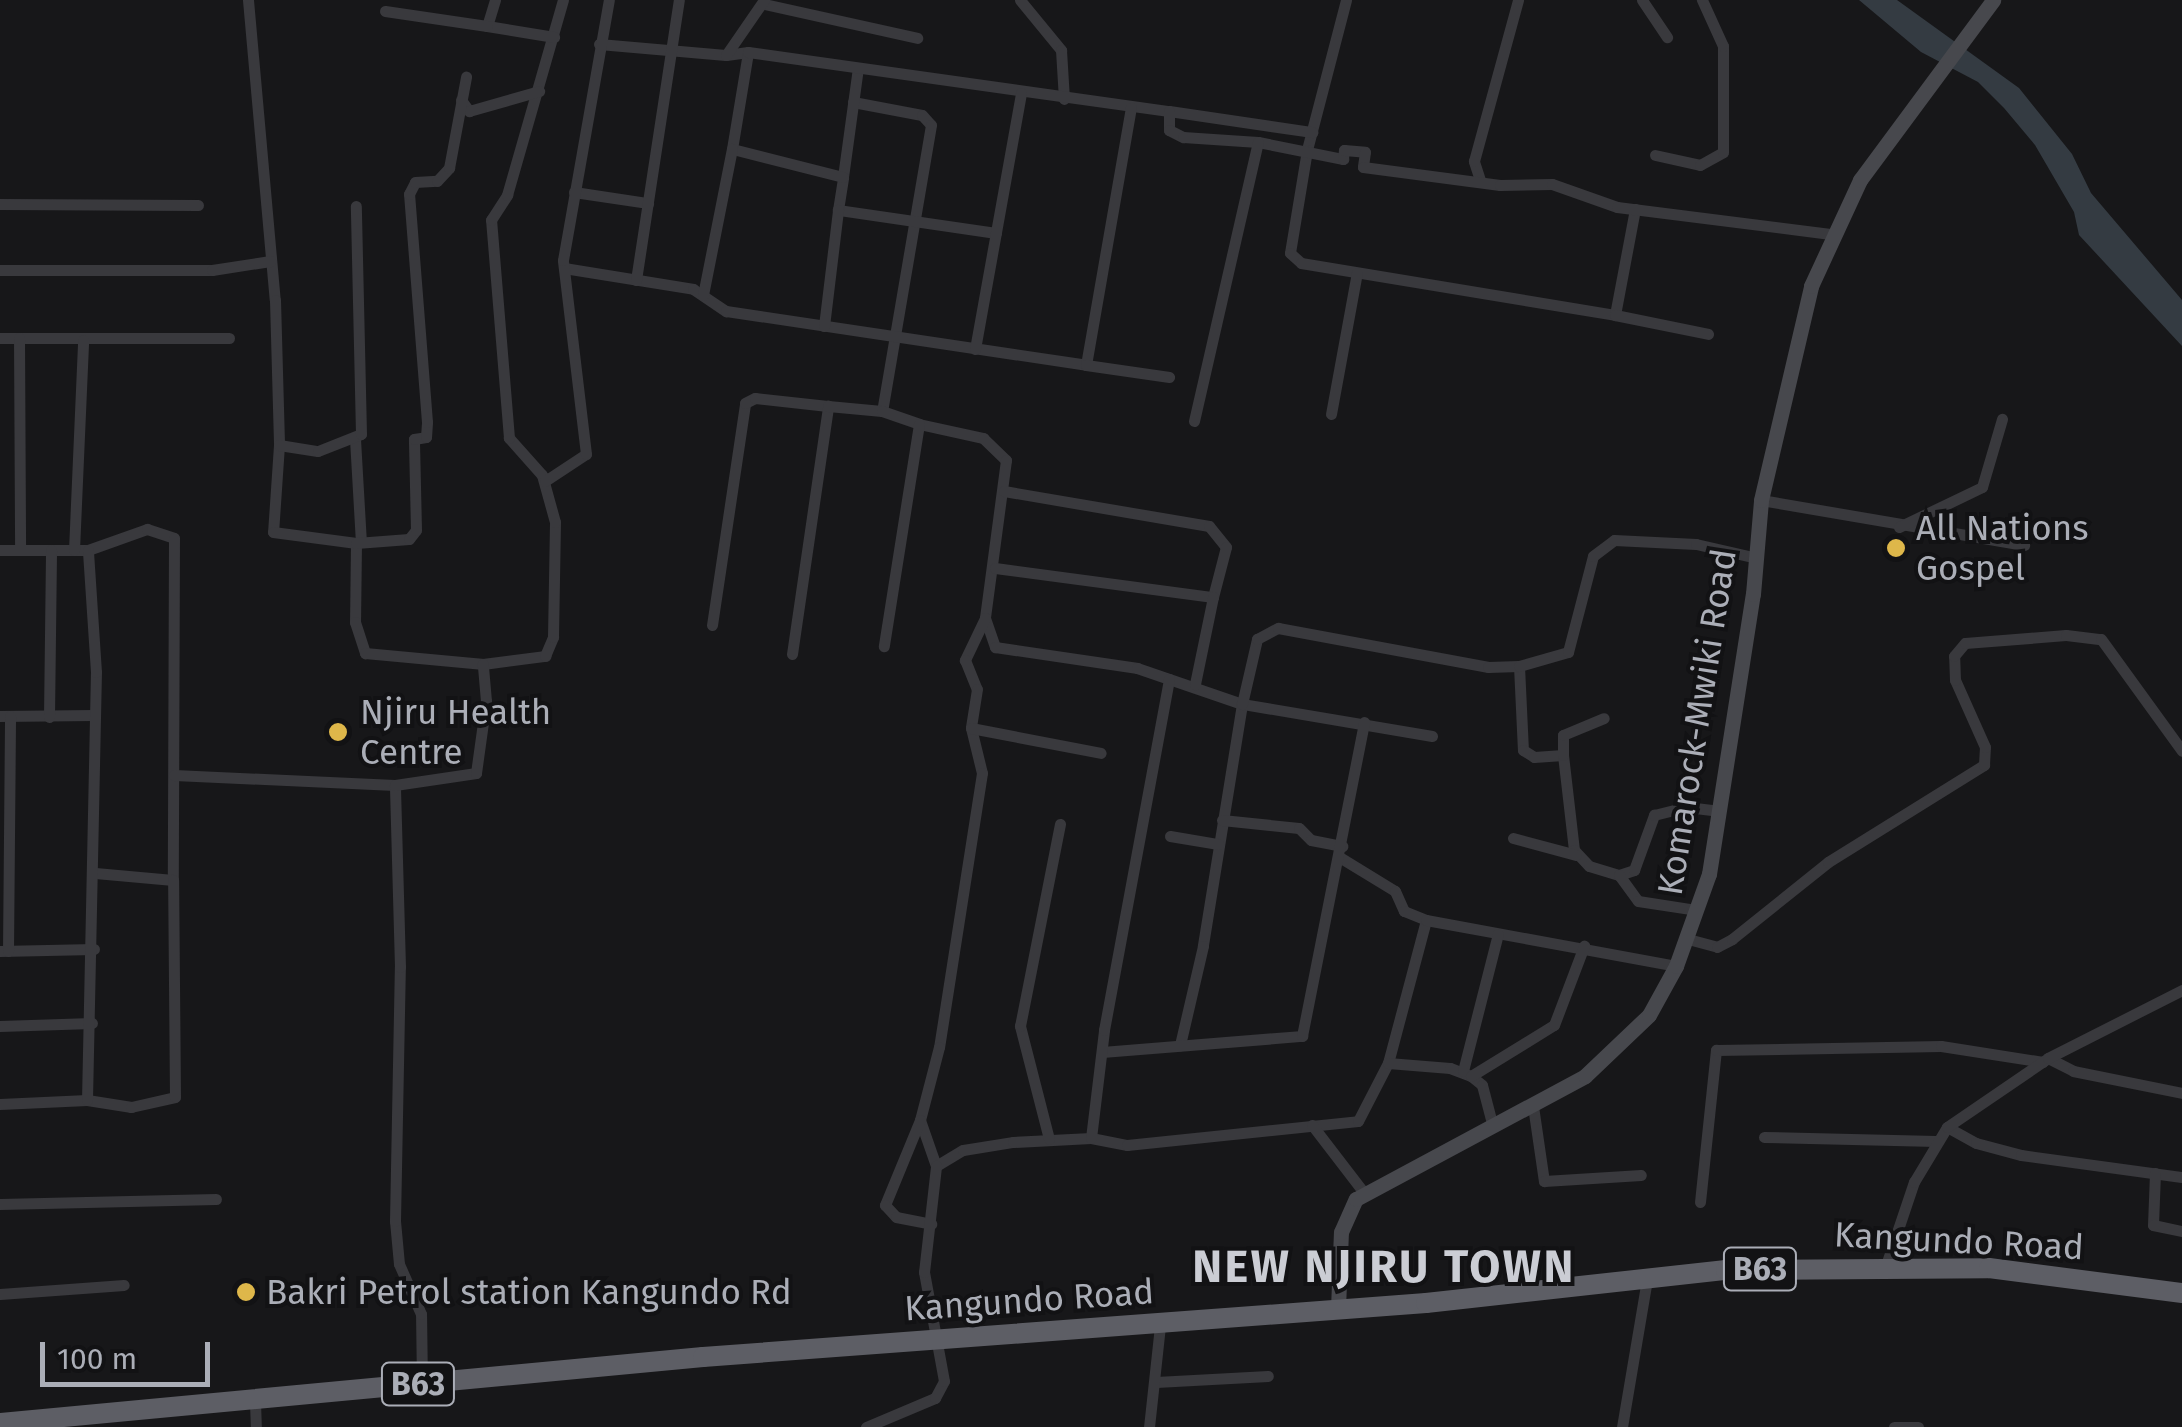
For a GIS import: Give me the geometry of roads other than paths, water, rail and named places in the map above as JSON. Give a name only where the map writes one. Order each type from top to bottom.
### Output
[{"type":"highway","name":"Kangundo Road","points":[[0,1422],[938,1338],[1160,1325],[1647,1279],[1886,1266],[2073,1275],[2182,1292]]},
{"type":"main road","name":"Komarock-Mwiki Road","points":[[1365,1194],[1533,1106],[1619,1046],[1649,1014],[1676,966],[1698,910],[1718,811],[1757,558],[1760,500],[1796,341],[1832,234],[1860,180],[1988,2]]},
{"type":"main road","points":[[1338,1308],[1341,1232],[1351,1206],[1365,1194]]},
{"type":"street","points":[[248,0],[270,261],[279,445],[274,534],[358,543],[409,539],[416,530],[414,439],[426,437],[428,422],[409,194],[415,182],[437,180],[449,168],[466,77]]},
{"type":"street","points":[[487,26],[496,0]]},
{"type":"street","points":[[356,206],[362,428],[355,439],[358,543],[354,622],[365,653],[483,664],[536,660],[551,647],[555,522],[545,481],[509,438],[491,220],[507,194],[563,0]]},
{"type":"street","points":[[545,481],[586,454],[564,268],[609,0]]},
{"type":"street","points":[[636,280],[675,52],[680,0]]},
{"type":"street","points":[[1346,0],[1307,150],[1290,253],[1301,263],[1615,314],[1708,334]]},
{"type":"street","points":[[1480,180],[1474,161],[1518,0]]},
{"type":"street","points":[[1642,0],[1667,37]]},
{"type":"street","points":[[1655,155],[1700,165],[1723,152],[1724,46],[1702,0]]},
{"type":"street","points":[[1023,1],[1061,50],[1064,99]]},
{"type":"street","points":[[726,54],[764,2],[917,38]]},
{"type":"street","points":[[385,11],[554,37]]},
{"type":"street","points":[[599,44],[675,52],[748,52],[1022,94],[1312,132]]},
{"type":"street","points":[[703,295],[748,52]]},
{"type":"street","points":[[824,326],[858,68]]},
{"type":"street","points":[[461,100],[469,111],[539,91]]},
{"type":"street","points":[[975,350],[1022,94]]},
{"type":"street","points":[[854,102],[922,115],[931,126],[909,224],[882,411]]},
{"type":"street","points":[[1086,365],[1132,108]]},
{"type":"street","points":[[1170,111],[1169,130],[1183,137],[1258,142],[1343,160],[1344,150],[1365,152],[1362,167],[1552,184],[1635,210],[1832,234]]},
{"type":"street","points":[[1194,420],[1258,142]]},
{"type":"street","points":[[732,149],[842,176]]},
{"type":"street","points":[[574,192],[648,203]]},
{"type":"street","points":[[0,204],[198,204]]},
{"type":"street","points":[[838,210],[909,224],[996,233]]},
{"type":"street","points":[[1615,314],[1635,210]]},
{"type":"street","points":[[0,270],[192,271],[270,261]]},
{"type":"street","points":[[564,268],[703,295],[726,310],[1169,377]]},
{"type":"street","points":[[1331,414],[1357,273]]},
{"type":"street","points":[[0,338],[229,338]]},
{"type":"street","points":[[19,338],[20,549]]},
{"type":"street","points":[[74,550],[83,340]]},
{"type":"street","points":[[712,624],[745,402],[755,398],[882,411],[995,444],[1006,460],[995,568],[985,618],[965,660],[977,689],[971,728],[982,773],[939,1047],[920,1120],[886,1205],[896,1217],[931,1224]]},
{"type":"street","points":[[792,654],[828,406]]},
{"type":"street","points":[[1899,527],[1982,487],[2002,420]]},
{"type":"street","points":[[884,646],[919,424]]},
{"type":"street","points":[[279,445],[318,451],[355,439]]},
{"type":"street","points":[[1004,491],[1209,526],[1226,547],[1195,684]]},
{"type":"street","points":[[1760,500],[2024,546]]},
{"type":"street","points":[[0,550],[88,550],[146,529],[174,538],[175,1096],[131,1107],[87,1100],[0,1104]]},
{"type":"street","points":[[1180,1045],[1256,639],[1270,628],[1488,667],[1519,666],[1568,652],[1593,556],[1614,540],[1696,544],[1757,558]]},
{"type":"street","points":[[49,717],[51,550]]},
{"type":"street","points":[[87,1100],[94,949],[96,606],[88,550]]},
{"type":"street","points":[[995,568],[1213,597]]},
{"type":"street","points":[[985,618],[995,647],[1006,652],[1170,678],[1242,704],[1432,736]]},
{"type":"street","points":[[1688,938],[1717,948],[1828,862],[1984,765],[1986,747],[1955,680],[1954,656],[1964,643],[2066,635],[2100,640],[2182,752]]},
{"type":"street","points":[[174,775],[395,785],[476,772],[486,701],[483,664]]},
{"type":"street","points":[[1519,666],[1523,750],[1534,757],[1563,755]]},
{"type":"street","points":[[1091,1138],[1102,1052],[1170,678]]},
{"type":"street","points":[[94,715],[5,716],[4,951],[94,949]]},
{"type":"street","points":[[1576,854],[1563,734],[1604,718]]},
{"type":"street","points":[[1102,1052],[1302,1036],[1364,722]]},
{"type":"street","points":[[971,728],[1101,753]]},
{"type":"street","points":[[395,785],[396,1220],[399,1264],[421,1314],[422,1384]]},
{"type":"street","points":[[1619,875],[1634,870],[1654,815],[1687,807],[1718,811]]},
{"type":"street","points":[[1222,820],[1299,828],[1311,840],[1341,852],[1395,891],[1404,911],[1426,920],[1456,921],[1498,934],[1584,946],[1676,966]]},
{"type":"street","points":[[1048,1139],[1020,1026],[1060,824]]},
{"type":"street","points":[[1170,836],[1218,844]]},
{"type":"street","points":[[1513,838],[1576,854],[1619,875],[1638,900],[1698,910]]},
{"type":"street","points":[[95,873],[173,880]]},
{"type":"street","points":[[936,1166],[974,1146],[1091,1138],[1127,1145],[1362,1119],[1388,1063],[1426,920]]},
{"type":"street","points":[[1467,1074],[1498,934]]},
{"type":"street","points":[[1467,1074],[1554,1025],[1584,946]]},
{"type":"street","points":[[1886,1266],[1936,1140],[1947,1127],[2046,1060],[2182,990]]},
{"type":"street","points":[[0,1026],[92,1023]]},
{"type":"street","points":[[1700,1202],[1716,1050],[1942,1046],[2046,1060],[2073,1071],[2182,1093]]},
{"type":"street","points":[[1388,1063],[1467,1074],[1482,1085],[1494,1127]]},
{"type":"street","points":[[1533,1106],[1544,1181],[1641,1175]]},
{"type":"street","points":[[866,1427],[936,1398],[944,1381],[924,1272],[936,1166],[920,1120]]},
{"type":"street","points":[[1312,1126],[1365,1194]]},
{"type":"street","points":[[1947,1127],[1976,1144],[2021,1155],[2182,1178]]},
{"type":"street","points":[[1764,1137],[1936,1140]]},
{"type":"street","points":[[2155,1172],[2153,1225],[2182,1231]]},
{"type":"street","points":[[0,1204],[216,1199]]},
{"type":"street","points":[[1622,1427],[1647,1279]]},
{"type":"street","points":[[0,1294],[124,1286]]},
{"type":"street","points":[[1149,1427],[1160,1325]]},
{"type":"street","points":[[1156,1382],[1268,1376]]},
{"type":"street","points":[[256,1402],[256,1427]]},
{"type":"street","points":[[1894,1427],[1918,1427]]},
{"type":"place","name":"All Nations Gospel","points":[[1896,548]]},
{"type":"place","name":"Njiru Health Centre","points":[[338,732]]},
{"type":"place","name":"Bakri Petrol station Kangundo Rd","points":[[246,1292]]},
{"type":"district","name":"NEW NJIRU TOWN","points":[[1384,1268]]}]
